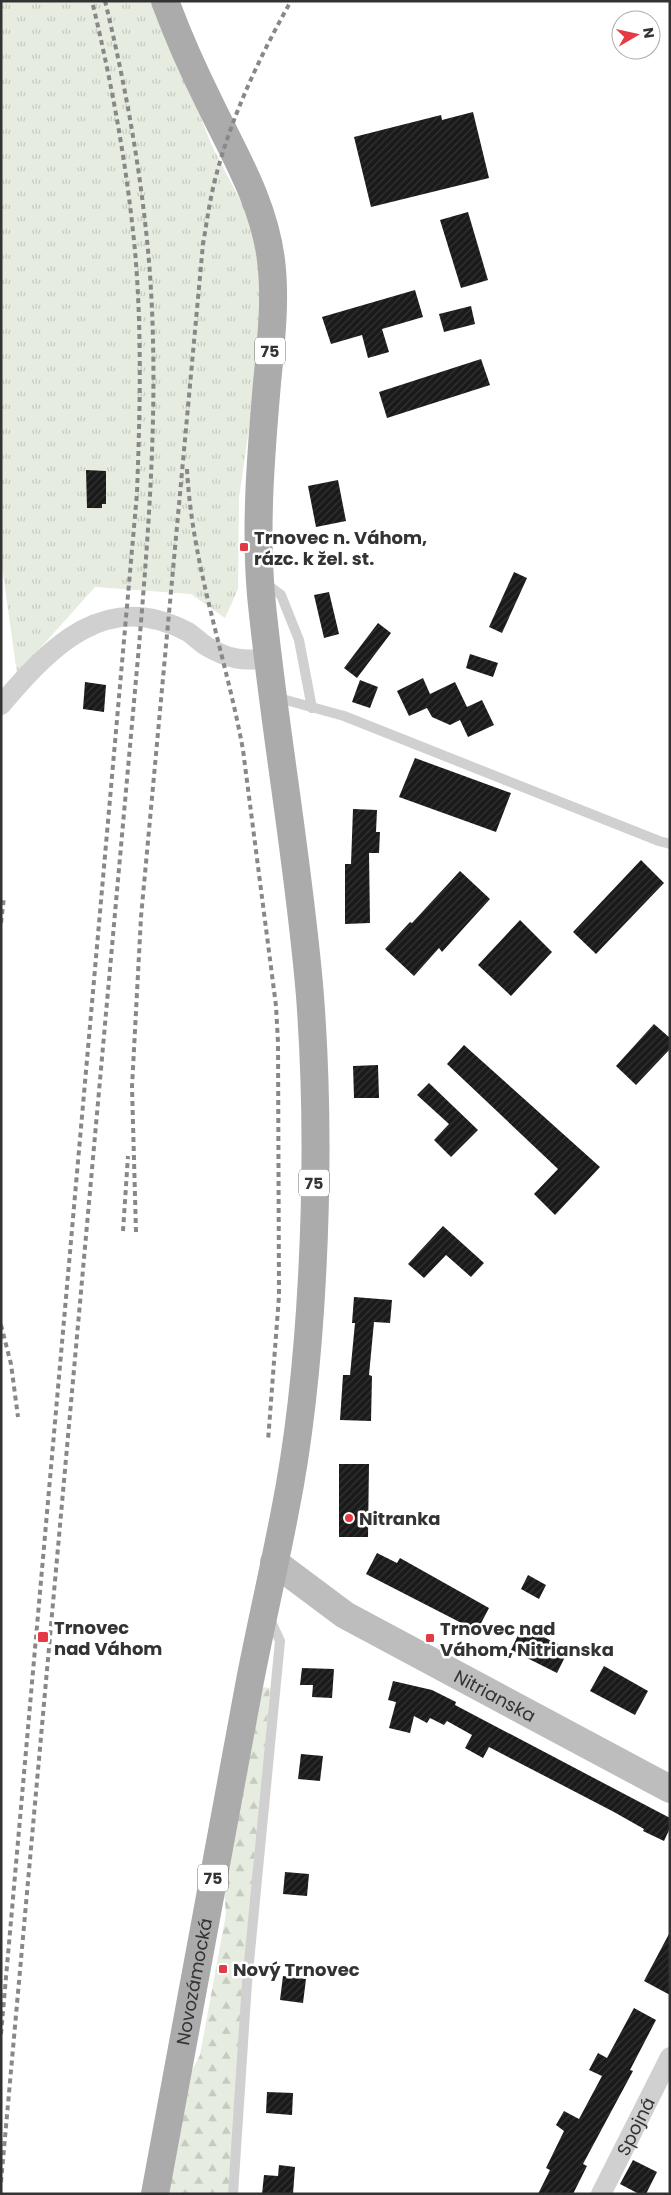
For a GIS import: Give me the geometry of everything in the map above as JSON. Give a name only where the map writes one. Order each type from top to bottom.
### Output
[{"type":"main road","name":"75","points":[[165,1],[189,60],[254,195],[269,246],[273,295],[261,467],[260,578],[268,658],[310,997],[315,1147],[312,1275],[308,1338],[286,1510],[274,1562]]},
{"type":"main road","name":"Novozámocká","points":[[155,2194],[195,1970],[274,1562]]},
{"type":"main road","name":"Nitrianska","points":[[274,1562],[345,1615],[670,1789]]},
{"type":"street","points":[[1,705],[35,668],[70,636],[88,626],[116,617],[142,616],[168,623],[188,632],[205,645],[234,658],[249,661],[268,658]]},
{"type":"street","name":"Spojná","points":[[601,2194],[670,2057]]},
{"type":"lane","points":[[260,578],[281,595],[299,640],[312,708]]},
{"type":"lane","points":[[274,697],[344,716],[670,844]]},
{"type":"lane","points":[[232,2194],[247,1982],[268,1746],[280,1641],[264,1607]]},
{"type":"green space","points":[[1,1],[154,1],[212,146],[250,219],[262,283],[263,331],[239,498],[238,589],[225,618],[191,594],[95,587],[17,674],[1,558]]},
{"type":"green space","points":[[261,1687],[270,1688],[228,2194],[165,2194],[188,2078],[200,2055],[226,1914],[223,1878]]},
{"type":"building","points":[[473,112],[489,178],[371,207],[354,137],[441,115],[442,120]]},
{"type":"building","points":[[468,212],[488,280],[461,288],[440,220]]},
{"type":"building","points":[[415,290],[423,317],[382,329],[389,352],[368,358],[362,335],[331,344],[322,317]]},
{"type":"building","points":[[471,306],[475,324],[444,332],[439,314]]},
{"type":"building","points":[[481,359],[490,385],[387,418],[379,392]]},
{"type":"building","points":[[86,470],[106,471],[106,504],[102,504],[102,508],[87,508]]},
{"type":"building","points":[[338,480],[346,521],[316,527],[308,486]]},
{"type":"building","points":[[514,572],[527,578],[502,633],[489,627]]},
{"type":"building","points":[[329,592],[339,634],[324,638],[314,595]]},
{"type":"building","points":[[378,623],[391,633],[357,678],[344,668]]},
{"type":"building","points":[[470,654],[498,663],[493,677],[466,668]]},
{"type":"building","points":[[423,678],[430,694],[455,682],[467,707],[482,700],[494,725],[468,737],[460,720],[450,725],[432,717],[427,708],[409,716],[397,691]]},
{"type":"building","points":[[360,680],[378,687],[370,708],[352,702]]},
{"type":"building","points":[[85,682],[106,685],[104,712],[83,709]]},
{"type":"building","points":[[415,758],[511,793],[496,832],[399,797]]},
{"type":"building","points":[[353,809],[377,810],[376,832],[380,832],[379,853],[369,853],[370,923],[345,924],[345,864],[351,864]]},
{"type":"building","points":[[641,860],[664,883],[596,954],[573,932]]},
{"type":"building","points":[[460,871],[490,899],[442,952],[439,948],[414,976],[385,949]]},
{"type":"building","points":[[520,920],[552,952],[511,996],[478,965]]},
{"type":"building","points":[[654,1024],[670,1038],[670,1049],[636,1085],[616,1066]]},
{"type":"building","points":[[464,1045],[600,1167],[555,1215],[534,1194],[558,1169],[447,1064]]},
{"type":"building","points":[[378,1065],[379,1098],[354,1098],[353,1066]]},
{"type":"building","points":[[429,1083],[478,1130],[451,1157],[434,1140],[449,1124],[417,1095]]},
{"type":"building","points":[[443,1226],[484,1263],[471,1277],[446,1255],[424,1278],[408,1264]]},
{"type":"building","points":[[354,1297],[392,1300],[390,1323],[374,1322],[369,1375],[372,1376],[371,1421],[340,1420],[343,1375],[350,1375],[355,1323],[352,1323]]},
{"type":"building","points":[[339,1464],[369,1464],[368,1537],[339,1537]]},
{"type":"building","points":[[377,1553],[397,1563],[400,1558],[489,1608],[477,1631],[366,1574]]},
{"type":"building","points":[[528,1575],[546,1585],[539,1599],[521,1589]]},
{"type":"building","points":[[522,1627],[569,1649],[557,1673],[511,1650]]},
{"type":"building","points":[[604,1666],[648,1691],[635,1715],[590,1691]]},
{"type":"building","points":[[302,1668],[334,1669],[332,1698],[312,1697],[313,1685],[300,1685]]},
{"type":"building","points":[[393,1681],[432,1690],[456,1702],[455,1705],[670,1818],[670,1828],[664,1841],[643,1831],[644,1829],[614,1812],[489,1747],[483,1758],[465,1748],[472,1735],[447,1721],[444,1725],[430,1718],[427,1723],[414,1716],[410,1733],[389,1728],[396,1702],[388,1700]]},
{"type":"building","points":[[301,1754],[323,1756],[320,1781],[298,1779]]},
{"type":"building","points":[[285,1872],[309,1874],[307,1896],[283,1894]]},
{"type":"building","points":[[670,1932],[670,1995],[644,1981]]},
{"type":"building","points":[[283,1976],[306,1979],[303,2003],[280,2000]]},
{"type":"building","points":[[634,2008],[656,2020],[630,2070],[633,2071],[583,2164],[587,2166],[573,2194],[538,2194],[550,2170],[546,2168],[564,2131],[556,2125],[564,2111],[579,2119],[602,2076],[589,2070],[598,2053],[607,2058]]},
{"type":"building","points":[[267,2092],[293,2093],[292,2115],[266,2113]]},
{"type":"building","points":[[633,2160],[657,2172],[646,2194],[639,2194],[620,2184]]},
{"type":"building","points":[[279,2165],[295,2167],[293,2194],[262,2194],[264,2175],[278,2176]]},
{"type":"railway","points":[[1,2034],[137,493],[140,341],[135,251],[118,125],[92,1]]},
{"type":"railway","points":[[1,2182],[139,646],[150,498],[153,349],[148,250],[141,187],[131,125],[105,1]]},
{"type":"railway","points":[[136,1232],[132,1087],[141,917],[203,244],[214,184],[230,131],[258,64],[291,1]]},
{"type":"railway","points":[[187,469],[195,541],[243,750],[276,1006],[278,1042],[279,1296],[268,1441]]},
{"type":"railway","points":[[1,923],[4,897]]},
{"type":"railway","points":[[123,1231],[128,1156]]},
{"type":"railway","points":[[1,1325],[11,1364],[18,1417]]},
{"type":"place","name":"Trnovec n. Váhom, rázc. k žel. st.","points":[[244,547]]},
{"type":"place","name":"Nitranka","points":[[349,1518]]},
{"type":"place","name":"Trnovec nad Váhom","points":[[43,1637]]},
{"type":"place","name":"Trnovec nad Váhom, Nitrianska","points":[[430,1638]]},
{"type":"place","name":"Nový Trnovec","points":[[223,1969]]}]
